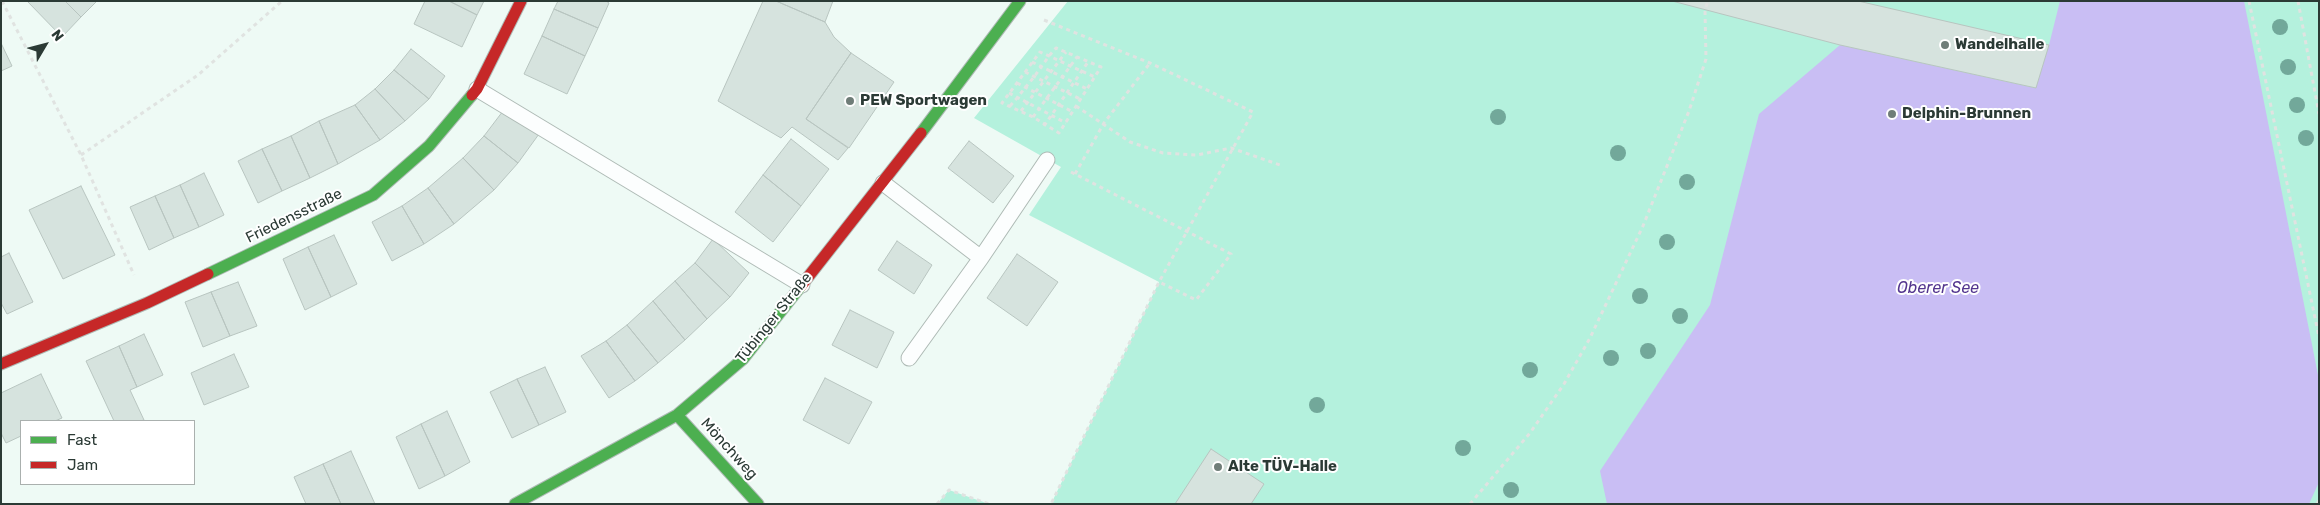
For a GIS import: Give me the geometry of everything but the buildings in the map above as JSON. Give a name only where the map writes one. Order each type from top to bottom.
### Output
[{"type":"street","name":"Friedensstraße","points":[[1,364],[147,303],[373,195],[429,146],[477,89],[521,1]]},
{"type":"street","name":"Tübinger Straße","points":[[515,504],[677,415],[743,359],[883,183],[1016,6]]},
{"type":"street","name":"Mönchweg","points":[[677,415],[758,504]]},
{"type":"lane","points":[[477,89],[802,285]]},
{"type":"lane","points":[[909,358],[981,258],[1047,160]]},
{"type":"lane","points":[[883,183],[981,258]]},
{"type":"path","points":[[2,1],[81,155],[147,303]]},
{"type":"path","points":[[81,155],[198,75],[282,1]]},
{"type":"path","points":[[1470,504],[1530,433],[1564,384],[1590,338],[1643,226],[1689,111],[1706,59],[1705,10],[1708,1]]},
{"type":"path","points":[[2249,1],[2319,337]]},
{"type":"path","points":[[2298,1],[2319,114]]},
{"type":"path","points":[[1016,6],[1150,63],[1253,112],[1231,148],[1159,282],[1051,504]]},
{"type":"path","points":[[1010,106],[1034,77],[1041,66],[1049,56],[1056,48],[1101,67],[1095,77],[1087,89],[1081,99],[1076,106],[1066,123],[1059,133],[1044,126],[1033,117],[1002,103],[1040,52],[1049,56],[1060,61],[1070,66],[1095,77]]},
{"type":"path","points":[[1021,111],[1066,52]]},
{"type":"path","points":[[1033,117],[1077,57]]},
{"type":"path","points":[[1032,62],[1087,89]]},
{"type":"path","points":[[1044,126],[1088,62]]},
{"type":"path","points":[[1075,174],[1104,123],[1150,63]]},
{"type":"path","points":[[1024,72],[1081,99]]},
{"type":"path","points":[[1017,83],[1073,112]]},
{"type":"path","points":[[1009,93],[1066,123]]},
{"type":"path","points":[[1076,106],[1130,142],[1163,153],[1197,155],[1231,148],[1283,166]]},
{"type":"path","points":[[1047,160],[1188,230],[1230,254],[1196,300],[1159,282]]},
{"type":"path","points":[[937,504],[949,490],[989,504]]},
{"type":"path","points":[[2317,504],[2319,500]]},
{"type":"green space","points":[[1068,1],[2319,1],[2319,504],[1051,504],[1159,282],[1029,215],[1061,167],[974,118]]},
{"type":"green space","points":[[949,490],[989,504],[937,504]]},
{"type":"water","name":"Oberer See","points":[[2060,1],[2244,1],[2319,380],[2319,482],[2309,504],[1607,504],[1600,471],[1710,305],[1759,114],[1840,45],[2035,88],[2049,45]]},
{"type":"traffic: fast","points":[[921,133],[1020,1]]},
{"type":"traffic: fast","points":[[208,274],[373,195],[429,146],[472,95]]},
{"type":"traffic: fast","points":[[515,504],[677,415],[743,359],[801,286]]},
{"type":"traffic: fast","points":[[677,415],[758,504]]},
{"type":"traffic: jam","points":[[472,95],[477,89],[521,1]]},
{"type":"traffic: jam","points":[[801,286],[921,133]]},
{"type":"traffic: jam","points":[[1,364],[147,303],[208,274]]},
{"type":"place","name":"Wandelhalle","points":[[1945,45]]},
{"type":"place","name":"PEW Sportwagen","points":[[850,101]]},
{"type":"place","name":"Delphin-Brunnen","points":[[1892,114]]},
{"type":"place","name":"Alte TÜV-Halle","points":[[1218,467]]}]
